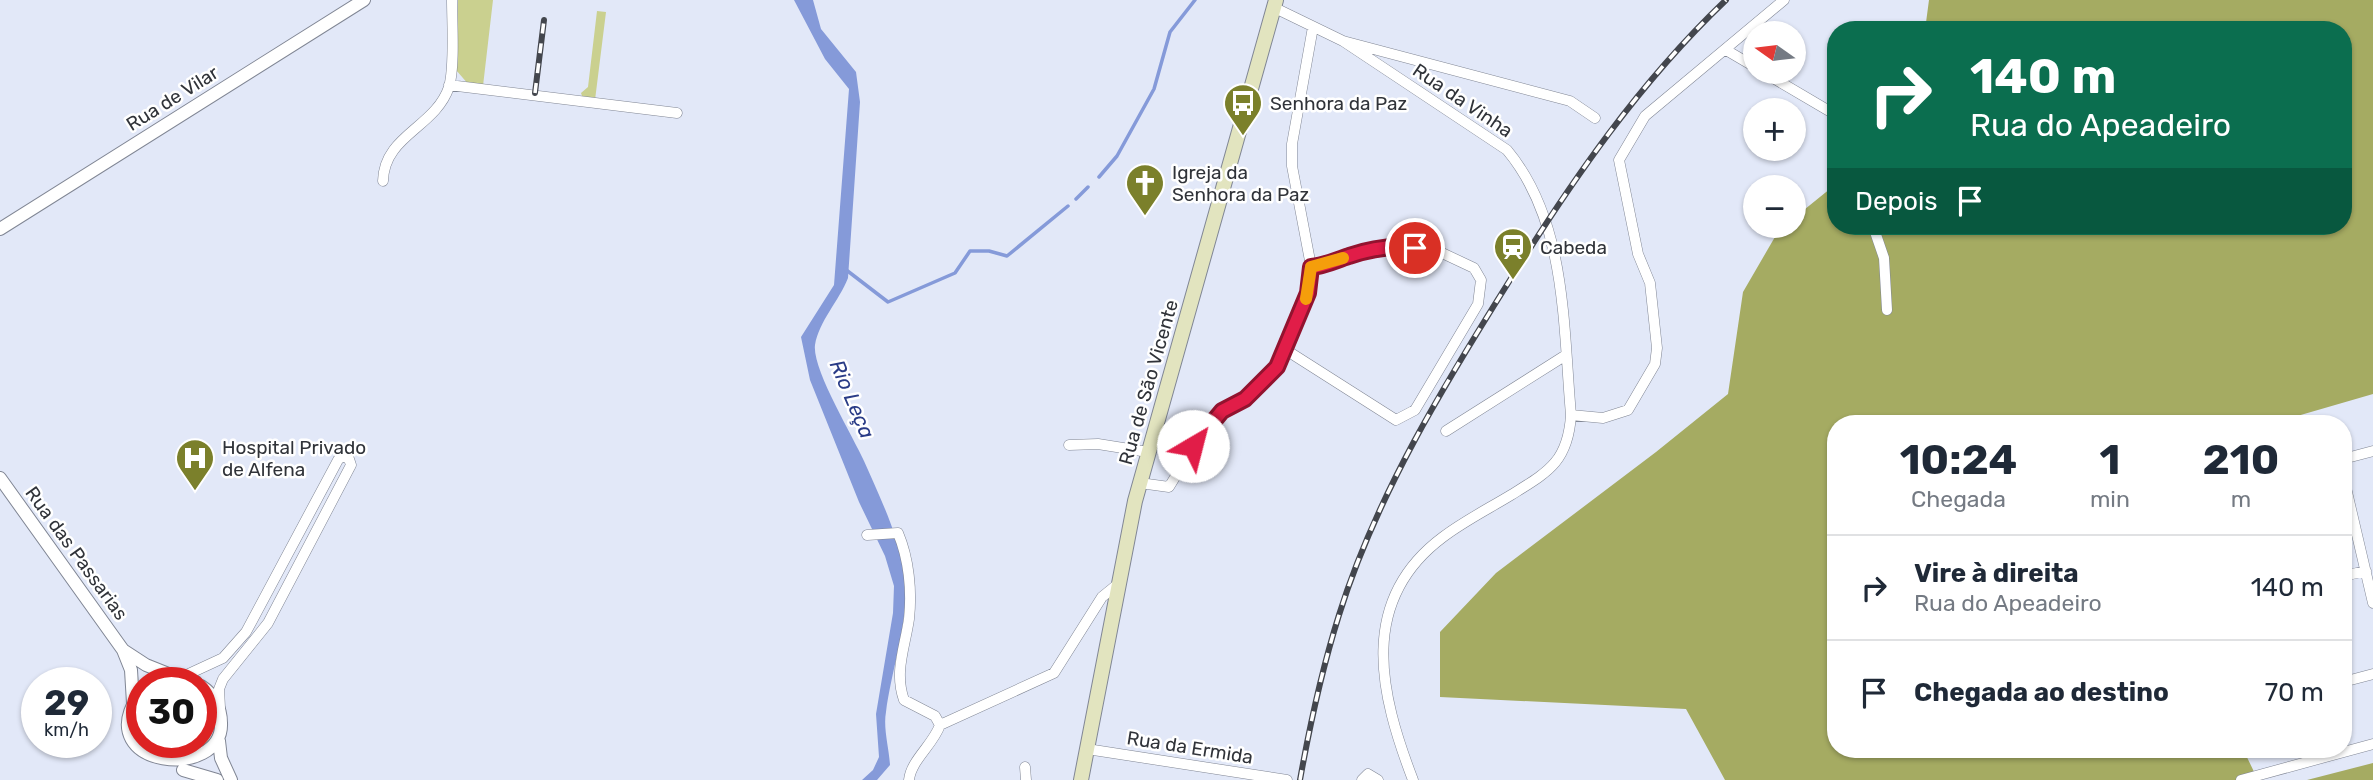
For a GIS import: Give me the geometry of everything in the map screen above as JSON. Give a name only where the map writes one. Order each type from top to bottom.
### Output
[{"type":"main road","name":"Rua de São Vicente","points":[[1081,780],[1140,483],[1275,4]]},
{"type":"street","name":"Rua de Vilar","points":[[0,229],[364,0]]},
{"type":"street","points":[[383,181],[388,156],[434,114],[449,85],[452,0]]},
{"type":"street","points":[[1571,415],[1603,418],[1628,410],[1655,364],[1657,348],[1650,283],[1638,254],[1618,170],[1625,146],[1645,116],[1784,0]]},
{"type":"street","points":[[1275,4],[1343,41],[1570,101],[1595,118]]},
{"type":"street","points":[[1140,483],[1170,487],[1207,425],[1222,411],[1262,386],[1286,350],[1308,293],[1311,267],[1292,166],[1292,144],[1313,27]]},
{"type":"street","name":"Rua da Vinha","points":[[1343,41],[1507,150],[1524,170],[1540,206],[1555,254],[1566,355],[1571,415],[1570,440],[1559,460],[1533,481],[1442,537],[1403,578],[1390,603],[1384,624],[1388,700],[1392,727],[1413,780]]},
{"type":"street","points":[[1726,50],[1743,60]]},
{"type":"street","points":[[1783,84],[1827,110]]},
{"type":"street","points":[[449,85],[677,113]]},
{"type":"street","points":[[1876,235],[1884,258],[1888,288],[1887,310]]},
{"type":"street","points":[[1286,350],[1396,419],[1401,419],[1415,410],[1478,304],[1481,280],[1474,268],[1440,252],[1392,245],[1311,267]]},
{"type":"street","points":[[1446,431],[1566,355]]},
{"type":"street","points":[[1069,445],[1098,444],[1148,452]]},
{"type":"street","points":[[2352,457],[2373,451]]},
{"type":"street","points":[[202,667],[223,658],[246,632],[338,460],[342,456],[349,459],[351,465],[262,633],[223,679],[219,689],[221,758],[231,780]]},
{"type":"street","name":"Rua das Passarias","points":[[0,478],[123,650],[130,667]]},
{"type":"street","points":[[2352,510],[2369,575],[2373,603]]},
{"type":"street","points":[[294,575],[294,563],[309,534],[304,523]]},
{"type":"street","points":[[867,535],[898,533],[904,546],[910,602],[898,684],[904,699],[935,716],[940,725]]},
{"type":"street","points":[[909,780],[915,764],[934,741],[940,725],[1054,673],[1102,597],[1118,584]]},
{"type":"street","name":"Rua das Passarias","points":[[123,650],[152,667]]},
{"type":"street","points":[[2352,680],[2373,674]]},
{"type":"street","points":[[217,704],[220,712]]},
{"type":"street","points":[[183,769],[205,759],[219,739]]},
{"type":"street","points":[[2352,750],[2373,744]]},
{"type":"street","name":"Rua da Ermida","points":[[1087,749],[1237,776],[1287,780]]},
{"type":"street","name":"Rua das Passarias","points":[[146,758],[158,767],[183,769],[217,780]]},
{"type":"street","points":[[2241,780],[2322,758]]},
{"type":"street","points":[[1025,767],[1026,780]]},
{"type":"street","points":[[1362,780],[1368,774],[1378,780]]},
{"type":"green space","points":[[458,0],[493,0],[483,86],[469,85],[456,70]]},
{"type":"green space","points":[[1929,0],[2373,0],[2373,394],[2301,415],[1827,415],[1827,758],[2247,758],[2258,780],[1725,780],[1686,709],[1440,697],[1440,632],[1496,573],[1728,394],[1743,292],[1774,238],[1806,238],[1806,208],[1827,191],[1827,235],[2352,235],[2352,21],[1926,21]]},
{"type":"green space","points":[[597,11],[606,12],[595,100],[583,99],[581,93],[588,87]]},
{"type":"green space","points":[[2373,763],[2373,780],[2307,780]]},
{"type":"water","points":[[794,0],[813,0],[821,29],[856,72],[860,102],[848,278],[817,336],[815,345],[826,386],[864,461],[887,515],[904,571],[903,624],[885,718],[890,765],[877,780],[862,780],[873,770],[879,757],[876,714],[893,613],[894,586],[885,556],[859,502],[810,380],[801,337],[834,285],[849,89],[825,59]]},
{"type":"waterway","points":[[1099,177],[1117,156],[1154,89],[1170,32],[1195,0]]},
{"type":"waterway","points":[[1076,199],[1088,187]]},
{"type":"waterway","points":[[845,269],[888,302],[955,273],[970,251],[989,251],[1007,256],[1068,206]]},
{"type":"railway","points":[[1300,780],[1317,697],[1339,615],[1372,527],[1414,442],[1485,320],[1583,169],[1636,98],[1726,0]]},
{"type":"railway","points":[[535,93],[544,20]]},
{"type":"slow traffic","points":[[1306,299],[1311,267],[1343,258]]},
{"type":"place","name":"Senhora da Paz","points":[[1243,137]]},
{"type":"place","name":"Igreja da Senhora da Paz","points":[[1145,217]]},
{"type":"place","name":"Cabeda","points":[[1513,281]]},
{"type":"place","name":"Hospital Privado de Alfena","points":[[195,492]]},
{"type":"route","points":[[1193,446],[1207,425],[1222,411],[1262,386],[1277,367],[1308,293],[1311,267],[1322,266],[1370,249],[1392,245],[1415,248]]},
{"type":"water label","name":"Rio Leça","points":[[852,399]]}]
